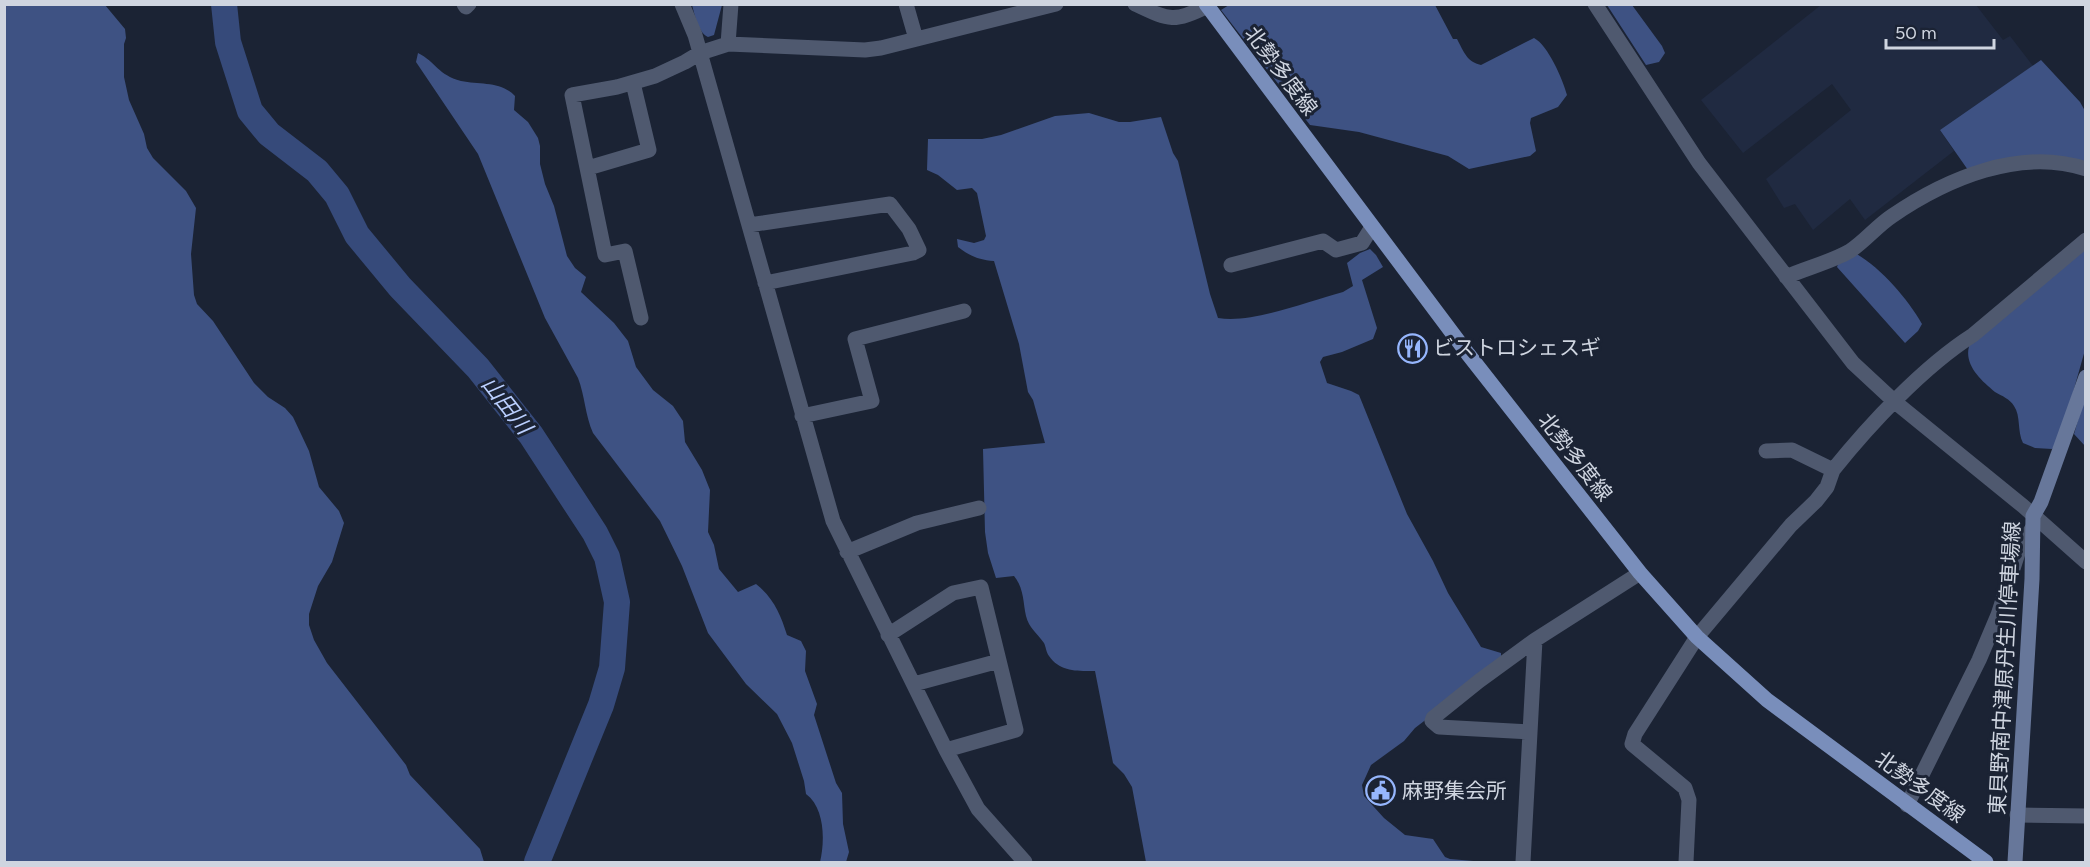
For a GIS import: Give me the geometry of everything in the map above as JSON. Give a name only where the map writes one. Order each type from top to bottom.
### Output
[{"type":"main road","name":"北勢多度線","points":[[1210,6],[1468,354],[1640,573],[1697,637],[1767,700],[1986,862]]},
{"type":"main road","name":"東貝野南中津原丹生川停車場線","points":[[2015,862],[2033,521],[2085,376]]},
{"type":"street","points":[[464,4],[466,7],[469,4]]},
{"type":"street","points":[[682,4],[700,52],[833,520],[888,635],[978,809],[1025,862]]},
{"type":"street","points":[[728,44],[731,4]]},
{"type":"street","points":[[906,4],[916,39]]},
{"type":"street","points":[[641,318],[625,251],[605,255],[572,95],[633,82],[668,71],[700,52],[728,44],[865,50],[916,39],[1017,9],[1056,4]]},
{"type":"street","points":[[1135,4],[1161,17],[1172,19],[1189,16],[1210,6]]},
{"type":"street","points":[[1595,4],[1699,163],[1853,363],[2033,521],[2085,562]]},
{"type":"street","points":[[588,168],[649,150],[633,82]]},
{"type":"street","points":[[1786,276],[1850,250],[1899,211],[1956,179],[2026,162],[2056,162],[2085,169]]},
{"type":"street","points":[[749,225],[890,204],[909,229],[919,250],[765,282]]},
{"type":"street","points":[[1231,265],[1323,240],[1336,250],[1362,243],[1372,227]]},
{"type":"street","points":[[1686,862],[1689,800],[1685,788],[1632,744],[1635,734],[1697,637],[1791,525],[1816,501],[1827,487],[1833,470],[1851,447],[1931,366],[1972,335],[2085,240]]},
{"type":"street","points":[[802,416],[872,401],[855,339],[964,311]]},
{"type":"street","points":[[1766,451],[1792,450],[1833,470]]},
{"type":"street","points":[[847,552],[916,523],[979,508]]},
{"type":"street","points":[[1907,805],[1979,660],[1998,615],[2020,547],[2033,521]]},
{"type":"street","points":[[1530,732],[1439,727],[1432,721],[1479,681],[1535,640],[1640,573]]},
{"type":"street","points":[[888,635],[953,593],[981,587],[1016,730],[946,750]]},
{"type":"street","points":[[1523,862],[1535,640]]},
{"type":"street","points":[[914,684],[999,661]]},
{"type":"street","points":[[2017,815],[2085,816]]},
{"type":"shaded area","points":[[5,4],[105,5],[125,29],[124,77],[129,100],[144,134],[147,148],[153,158],[186,191],[196,208],[191,254],[194,295],[197,304],[213,321],[254,383],[293,417],[309,451],[319,487],[339,511],[344,523],[332,562],[318,586],[309,614],[309,625],[314,640],[327,663],[406,765],[410,775],[480,849],[484,862],[5,862]]},
{"type":"shaded area","points":[[692,5],[722,5],[714,35],[708,37],[702,31]]},
{"type":"shaded area","points":[[1229,5],[1435,5],[1453,39],[1457,39],[1466,56],[1476,64],[1481,65],[1534,38],[1550,55],[1567,95],[1558,107],[1531,118],[1536,151],[1530,156],[1469,169],[1448,156],[1359,132],[1310,125],[1221,10]]},
{"type":"shaded area","points":[[1607,5],[1632,5],[1662,46],[1665,53],[1659,62],[1646,65]]},
{"type":"shaded area","points":[[1821,5],[1976,5],[2003,40],[2010,36],[2033,66],[1940,130],[1954,151],[1865,220],[1850,199],[1813,230],[1795,204],[1784,208],[1766,179],[1851,110],[1832,84],[1743,153],[1701,100]]},
{"type":"shaded area","points":[[418,53],[453,78],[497,86],[509,91],[515,96],[514,110],[528,122],[538,138],[540,164],[567,256],[575,268],[586,277],[581,292],[614,323],[628,341],[636,367],[653,390],[673,406],[683,421],[685,442],[702,470],[710,490],[708,532],[714,545],[719,569],[738,592],[756,584],[762,589],[776,607],[787,635],[801,641],[806,651],[805,671],[817,704],[814,715],[836,783],[842,793],[843,824],[849,852],[846,862],[820,862],[823,835],[820,816],[812,800],[806,794],[792,743],[777,714],[746,684],[708,633],[682,566],[660,521],[593,433],[578,378],[545,318],[478,154],[416,62]]},
{"type":"shaded area","points":[[2041,60],[2080,102],[2085,111],[2085,162],[1968,170],[1940,130]]},
{"type":"shaded area","points":[[1089,113],[1119,122],[1161,117],[1178,161],[1210,294],[1218,318],[1232,319],[1264,315],[1343,292],[1353,286],[1347,263],[1370,249],[1383,267],[1362,280],[1377,328],[1373,339],[1323,357],[1320,362],[1327,383],[1359,395],[1407,514],[1448,593],[1481,647],[1501,653],[1501,662],[1371,765],[1362,785],[1364,796],[1384,818],[1405,835],[1433,839],[1445,857],[1450,859],[1485,862],[1146,862],[1132,787],[1113,763],[1095,671],[1069,670],[1053,661],[1044,643],[1027,620],[1021,590],[1014,576],[996,578],[988,553],[985,532],[983,449],[1045,443],[1033,400],[1028,392],[1019,344],[994,261],[975,257],[958,247],[957,239],[974,243],[984,240],[986,236],[977,193],[972,188],[957,190],[938,175],[927,170],[928,139],[982,139],[1001,135],[1055,116]]},
{"type":"shaded area","points":[[2085,244],[2085,350],[2059,442],[2052,449],[2035,448],[2023,443],[2018,414],[2012,404],[1989,387],[1973,370],[1968,356],[1969,349],[1971,341]]},
{"type":"shaded area","points":[[1855,253],[1874,266],[1893,284],[1922,324],[1905,343],[1837,267],[1839,262]]},
{"type":"shaded area","points":[[2085,396],[2085,446],[2074,434]]},
{"type":"waterway","name":"山田川","points":[[224,4],[228,42],[250,111],[269,134],[317,171],[337,195],[357,235],[400,287],[478,368],[531,435],[595,533],[607,557],[617,602],[612,668],[601,705],[537,862]]},
{"type":"place","name":"ビストロシェスギ","points":[[1412,348]]},
{"type":"place","name":"麻野集会所","points":[[1381,791]]}]
